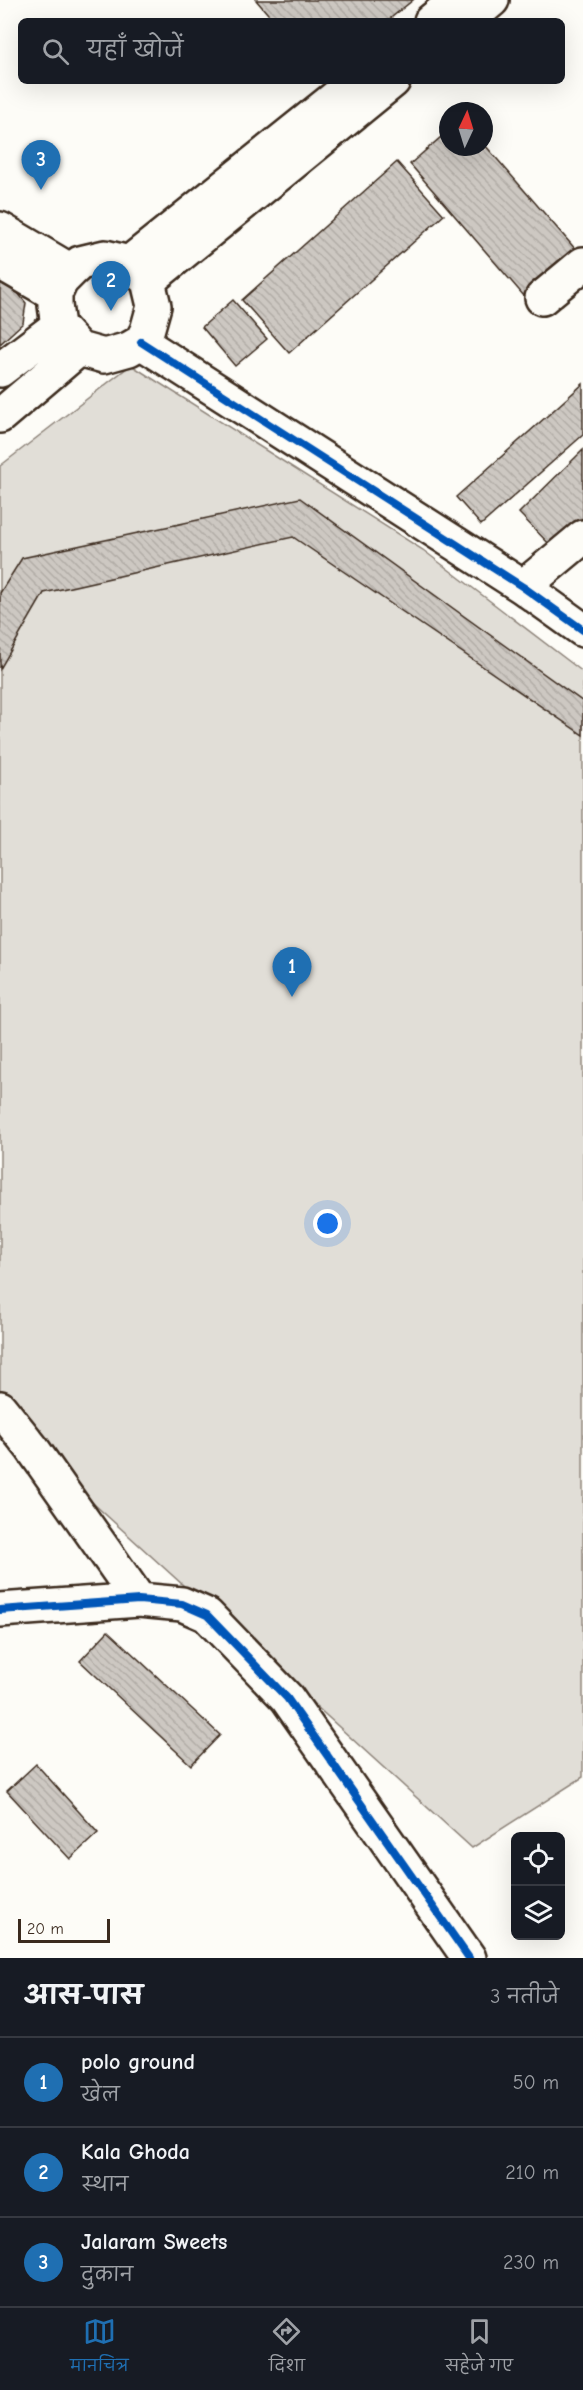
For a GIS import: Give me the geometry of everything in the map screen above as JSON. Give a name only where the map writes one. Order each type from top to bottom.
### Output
[{"type":"main road","points":[[435,18],[457,0]]},
{"type":"main road","points":[[471,18],[492,0]]},
{"type":"main road","points":[[139,272],[353,84]]},
{"type":"main road","points":[[139,272],[389,84]]},
{"type":"main road","points":[[0,229],[66,310],[104,356],[129,349],[141,342],[147,331],[154,306],[139,272],[105,257],[80,263],[66,310],[0,417]]},
{"type":"main road","points":[[0,262],[66,310]]},
{"type":"main road","points":[[542,298],[583,264]]},
{"type":"main road","points":[[0,370],[66,310]]},
{"type":"main road","points":[[141,342],[523,587],[583,630]]},
{"type":"main road","points":[[523,587],[583,537]]},
{"type":"main road","points":[[0,1408],[32,1448],[138,1600]]},
{"type":"main road","points":[[0,1610],[138,1600],[182,1604],[207,1615],[287,1698],[468,1958]]},
{"type":"shaded area","points":[[131,365],[423,550],[583,672],[583,1777],[472,1848],[6,1424],[0,1415],[0,466]]},
{"type":"building","points":[[256,0],[413,0],[391,18],[271,18]]},
{"type":"building","points":[[439,139],[439,156],[493,154],[577,251],[524,296],[410,164]]},
{"type":"building","points":[[397,162],[444,215],[289,353],[242,300]]},
{"type":"building","points":[[0,281],[17,292],[26,303],[23,323],[0,344]]},
{"type":"building","points":[[233,300],[267,339],[235,366],[202,327]]},
{"type":"building","points":[[583,384],[583,435],[481,525],[456,497]]},
{"type":"building","points":[[583,450],[583,518],[553,548],[519,513]]},
{"type":"building","points":[[300,498],[583,702],[583,735],[293,537],[44,593],[0,669],[0,593],[22,558]]},
{"type":"building","points":[[108,1631],[220,1735],[191,1765],[80,1661]]},
{"type":"building","points":[[36,1764],[98,1833],[70,1859],[7,1791]]},
{"type":"cycle path","points":[[141,342],[523,587],[583,630]]},
{"type":"cycle path","points":[[0,1610],[139,1600],[182,1604],[207,1615],[287,1698],[469,1958]]},
{"type":"place","name":"Jalaram Sweets","points":[[41,190]]},
{"type":"place","name":"Kala Ghoda","points":[[111,311]]},
{"type":"place","name":"polo ground","points":[[292,997]]}]
